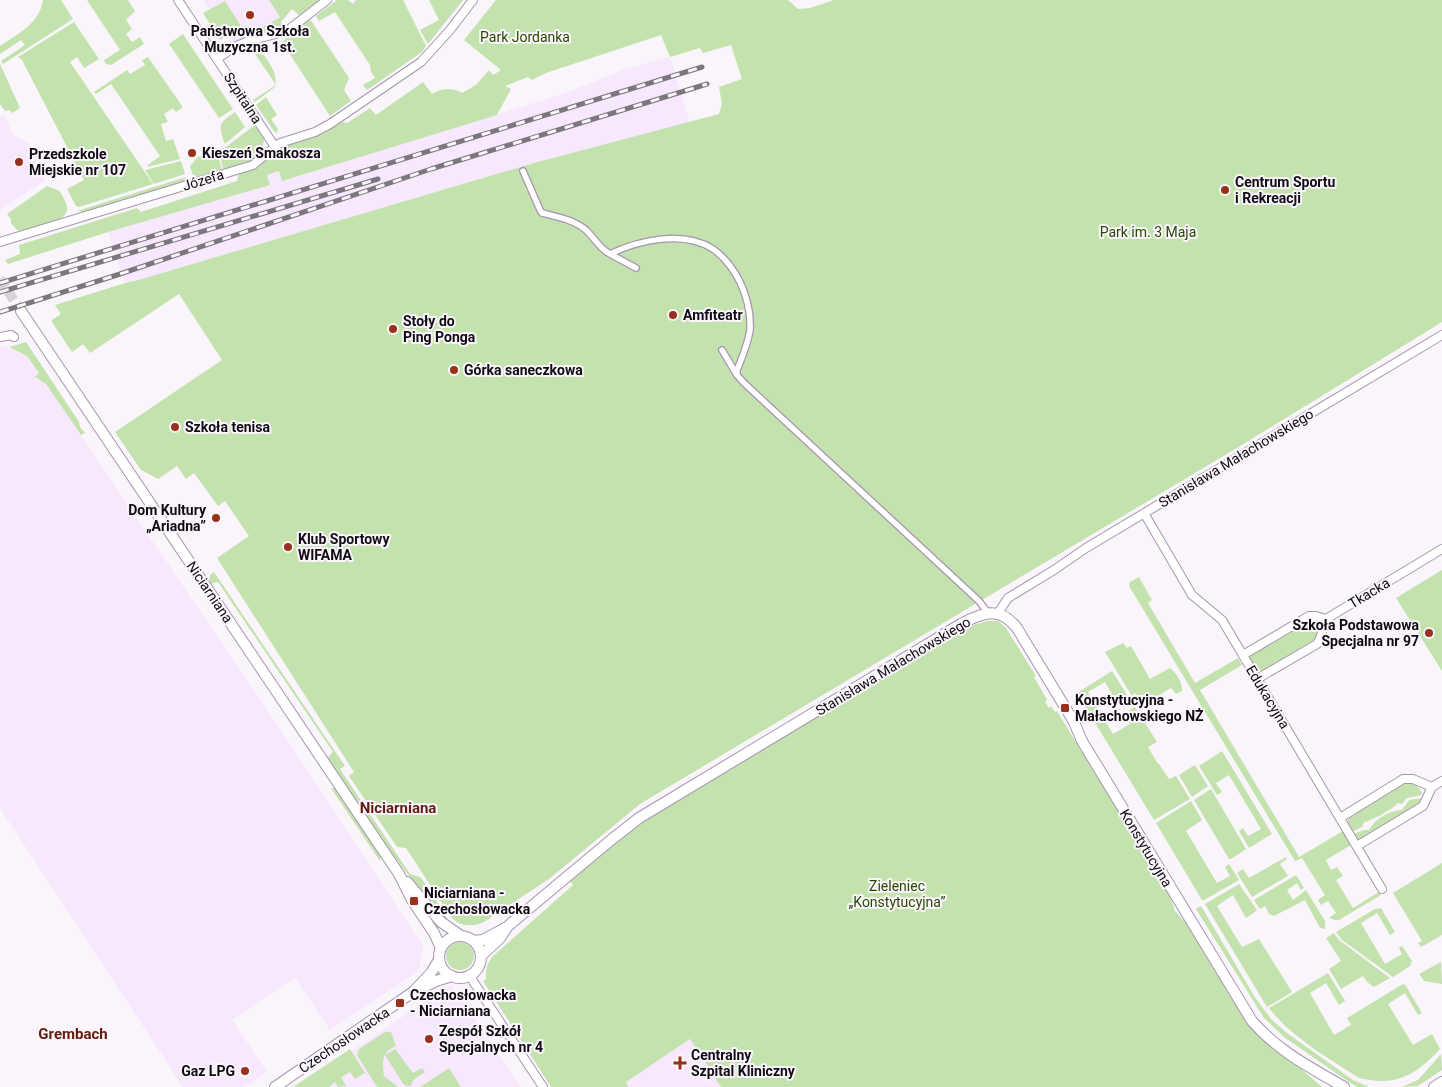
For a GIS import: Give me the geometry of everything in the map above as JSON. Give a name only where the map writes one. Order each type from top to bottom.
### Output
[{"type":"street","name":"Szpitalna","points":[[178,0],[274,146]]},
{"type":"street","points":[[217,59],[249,40],[287,31],[327,0]]},
{"type":"street","name":"Józefa","points":[[0,242],[250,166],[260,161],[274,146],[326,127],[417,65],[450,30],[473,0]]},
{"type":"street","points":[[523,171],[542,213],[578,224],[591,235],[604,251],[636,268]]},
{"type":"street","points":[[610,254],[661,239],[695,242],[709,247],[716,252],[730,266],[747,297],[750,330],[737,375]]},
{"type":"street","name":"Niciarniana","points":[[21,311],[400,874],[441,948]]},
{"type":"street","points":[[0,337],[11,335],[14,337]]},
{"type":"street","name":"Stanisława Małachowskiego","points":[[474,941],[483,940],[508,926],[639,818],[961,624],[993,613],[1008,598],[1086,548],[1442,335]]},
{"type":"street","points":[[722,350],[737,375],[993,613]]},
{"type":"street","name":"Edukacyjna","points":[[1144,513],[1192,595],[1222,620],[1382,889]]},
{"type":"street","name":"Tkacka","points":[[1243,655],[1309,616],[1326,619],[1442,549]]},
{"type":"street","name":"Konstytucyjna","points":[[993,613],[1009,619],[1017,628],[1074,722],[1082,741],[1247,1014],[1267,1037],[1311,1069],[1344,1087]]},
{"type":"street","points":[[1257,679],[1317,644],[1326,619]]},
{"type":"street","points":[[1340,818],[1403,779],[1412,779],[1432,787]]},
{"type":"street","points":[[1357,846],[1423,806],[1432,787],[1442,781]]},
{"type":"street","name":"Niciarniana","points":[[400,874],[441,922],[460,936]]},
{"type":"street","name":"Stanisława Małachowskiego","points":[[481,956],[500,938],[508,926]]},
{"type":"street","points":[[460,936],[474,941],[478,945],[481,956],[478,967],[468,975],[452,976],[444,969],[440,960],[441,948],[450,938],[460,936]]},
{"type":"street","name":"Czechosłowacka","points":[[413,992],[431,973],[440,960]]},
{"type":"street","points":[[468,975],[543,1087]]},
{"type":"street","name":"Czechosłowacka","points":[[275,1087],[413,992],[452,976]]},
{"type":"street","name":"Konstytucyjna","points":[[1311,1069],[1330,1087]]},
{"type":"street","points":[[1434,1087],[1442,1082]]},
{"type":"shaded area","name":"Państwowa Szkoła Muzyczna 1st.","points":[[203,0],[288,0],[279,24],[234,45]]},
{"type":"shaded area","points":[[670,57],[690,122],[534,163],[125,283],[108,232],[270,185],[267,175],[279,171],[283,181],[563,94],[623,70]]},
{"type":"shaded area","name":"Przedszkole Miejskie nr 107","points":[[4,114],[13,135],[29,143],[46,180],[0,210],[0,117]]},
{"type":"shaded area","points":[[4,346],[27,356],[39,373],[35,378],[46,384],[270,714],[423,946],[419,971],[330,1030],[295,978],[232,1020],[267,1072],[245,1087],[183,1087],[0,808],[0,347]]},
{"type":"shaded area","name":"Zespół Szkół Specjalnych nr 4","points":[[451,984],[521,1087],[298,1087]]},
{"type":"shaded area","name":"Centralny Szpital Kliniczny","points":[[691,1039],[721,1087],[618,1087]]},
{"type":"green space","points":[[43,0],[61,0],[73,19],[3,64],[1,61],[25,45],[21,40],[0,54],[0,46],[27,28],[37,16]]},
{"type":"green space","points":[[87,0],[128,0],[135,11],[126,20],[132,29],[126,34],[132,42],[140,37],[144,44],[111,65],[106,64],[104,60],[120,50]]},
{"type":"green space","points":[[269,0],[320,0],[299,15],[292,9],[281,22],[285,28],[232,46],[280,17]]},
{"type":"green space","points":[[337,0],[348,0],[353,4],[356,0],[403,0],[426,46],[422,52],[367,90],[363,85],[375,78],[370,70],[370,65],[335,12],[319,21],[316,16]]},
{"type":"green space","points":[[429,0],[463,0],[428,44],[420,30],[439,20]]},
{"type":"green space","points":[[496,0],[788,0],[798,9],[810,8],[834,0],[1442,0],[1442,322],[1237,448],[640,804],[549,879],[484,922],[475,925],[458,923],[451,917],[406,848],[397,847],[349,776],[354,772],[217,558],[249,536],[225,501],[218,506],[194,473],[186,479],[177,466],[158,479],[141,470],[115,432],[222,360],[179,294],[90,353],[83,344],[72,352],[52,322],[61,314],[55,305],[534,163],[719,114],[722,104],[719,87],[742,79],[731,45],[703,53],[700,48],[670,57],[661,35],[546,73],[532,80],[528,77],[505,86],[511,89],[497,115],[282,181],[279,171],[267,175],[270,185],[108,232],[8,264],[5,260],[20,254],[19,245],[137,208],[141,212],[237,181],[239,174],[258,168],[284,146],[324,133],[342,122],[347,123],[370,108],[376,115],[423,82],[432,94],[439,90],[447,89],[462,93],[476,85],[489,70],[493,75],[501,70],[464,40]]},
{"type":"green space","points":[[225,1],[241,26],[220,40],[203,13]]},
{"type":"green space","points":[[310,19],[349,78],[344,90],[351,101],[330,116],[282,42]]},
{"type":"green space","points":[[74,22],[99,59],[84,68],[77,57],[70,62],[153,184],[79,207],[76,206],[67,189],[84,180],[22,60],[18,57]]},
{"type":"green space","points":[[183,34],[233,109],[219,118],[169,44]]},
{"type":"green space","points":[[249,45],[254,45],[264,55],[273,70],[276,78],[275,84]]},
{"type":"green space","points":[[148,57],[182,108],[176,112],[173,108],[164,114],[168,122],[161,124],[166,141],[173,139],[180,159],[147,167],[160,156],[111,84],[96,94],[94,92],[127,70],[130,74],[145,65],[142,60]]},
{"type":"green space","points":[[0,64],[20,108],[12,113],[10,110],[5,111],[0,104]]},
{"type":"green space","points":[[275,86],[255,102],[253,100]]},
{"type":"green space","points":[[266,97],[277,115],[271,119],[278,129],[277,133],[256,105]]},
{"type":"green space","points":[[235,112],[245,127],[225,144],[221,125],[225,119]]},
{"type":"green space","points":[[256,124],[264,138],[260,153],[251,161],[223,169],[219,150],[226,147]]},
{"type":"green space","points":[[217,151],[222,170],[194,178],[190,166],[198,157]]},
{"type":"green space","points":[[181,161],[185,174],[154,184],[145,170]]},
{"type":"green space","points":[[186,177],[186,181],[84,212],[77,211]]},
{"type":"green space","points":[[47,186],[57,190],[62,195],[67,210],[64,215],[59,220],[43,226],[21,231],[17,230],[7,214]]},
{"type":"green space","points":[[26,342],[85,433],[81,435],[46,384],[35,377],[39,373],[27,356],[9,347]]},
{"type":"green space","name":"Szkoła Podstawowa Specjalna nr 97","points":[[1442,570],[1442,671],[1396,598]]},
{"type":"green space","points":[[214,572],[345,766],[340,769],[410,874],[420,877],[424,882],[447,918],[445,922],[396,859],[328,758],[333,752],[218,582],[211,584],[209,580],[210,575]]},
{"type":"green space","points":[[1139,577],[1152,600],[1148,603],[1195,683],[1238,658],[1242,665],[1200,690],[1299,857],[1343,831],[1351,845],[1326,860],[1331,870],[1337,867],[1343,876],[1336,880],[1353,908],[1379,892],[1381,895],[1339,920],[1329,918],[1336,913],[1328,901],[1321,905],[1318,900],[1325,895],[1302,858],[1295,861],[1129,586],[1130,582]]},
{"type":"green space","points":[[1309,620],[1313,620],[1318,624],[1318,634],[1314,640],[1264,671],[1253,667],[1249,661],[1250,655]]},
{"type":"green space","name":"Zieleniec „Konstytucyjna”","points":[[987,621],[998,621],[1006,628],[1036,676],[1034,677],[1047,700],[1045,702],[1049,708],[1051,706],[1055,712],[1057,711],[1170,897],[1175,911],[1185,922],[1246,1022],[1273,1049],[1322,1087],[721,1087],[690,1039],[626,1082],[628,1087],[551,1087],[483,981],[486,979],[487,968],[492,957],[573,885],[570,881],[634,828],[928,649],[974,625]]},
{"type":"green space","points":[[1123,643],[1127,648],[1131,646],[1150,679],[1170,668],[1179,678],[1182,691],[1176,694],[1171,688],[1149,699],[1144,699],[1135,693],[1132,696],[1105,652]]},
{"type":"green space","points":[[1112,671],[1129,698],[1118,705],[1105,682],[1088,692],[1113,734],[1130,724],[1127,718],[1130,716],[1127,712],[1135,707],[1157,742],[1148,747],[1158,764],[1169,779],[1176,776],[1190,799],[1154,820],[1077,693]]},
{"type":"green space","points":[[1222,751],[1272,834],[1249,848],[1239,831],[1243,828],[1248,836],[1261,829],[1229,775],[1216,783],[1222,792],[1217,795],[1199,766]]},
{"type":"green space","points":[[1195,765],[1208,786],[1192,797],[1179,775]]},
{"type":"green space","points":[[1405,782],[1416,785],[1422,795],[1407,798],[1402,804],[1398,803],[1382,814],[1364,822],[1362,827],[1351,832],[1347,822],[1350,816]]},
{"type":"green space","points":[[331,788],[335,788],[378,851],[381,857],[380,861]]},
{"type":"green space","points":[[1211,789],[1246,849],[1231,859],[1229,859],[1194,800]]},
{"type":"green space","points":[[1422,798],[1417,805],[1364,838],[1358,839],[1352,835],[1369,830],[1375,822],[1388,813],[1402,810],[1409,800]]},
{"type":"green space","points":[[1191,801],[1202,820],[1186,831],[1217,883],[1230,876],[1225,867],[1229,864],[1239,880],[1204,900],[1202,900],[1156,823]]},
{"type":"green space","points":[[1286,857],[1287,859],[1280,864],[1288,876],[1252,897],[1237,873],[1243,869],[1249,878]]},
{"type":"green space","points":[[1442,863],[1442,935],[1421,947],[1418,943],[1422,941],[1393,893]]},
{"type":"green space","points":[[1296,875],[1304,888],[1301,890],[1297,883],[1287,890],[1293,900],[1306,890],[1325,921],[1325,929],[1320,928],[1305,900],[1274,916],[1269,914],[1265,906],[1260,909],[1254,900]]},
{"type":"green space","points":[[1239,884],[1257,910],[1246,918],[1233,895],[1217,906],[1242,947],[1259,939],[1292,992],[1267,1007],[1205,904]]},
{"type":"green space","points":[[1201,906],[1256,999],[1272,1020],[1287,1033],[1353,1080],[1369,1087],[1357,1087],[1349,1082],[1284,1037],[1264,1018],[1196,909]]},
{"type":"green space","points":[[1381,908],[1395,932],[1390,935],[1377,913],[1361,923],[1385,964],[1402,954],[1399,948],[1402,946],[1412,961],[1410,966],[1393,977],[1342,940],[1336,932],[1375,909]]},
{"type":"green space","points":[[1334,933],[1339,940],[1390,978],[1374,987],[1363,976],[1341,989],[1329,969],[1341,961],[1326,938]]},
{"type":"green space","points":[[460,942],[470,946],[474,956],[470,966],[460,970],[450,966],[446,956],[450,946]]},
{"type":"green space","points":[[1441,962],[1442,984],[1424,981],[1419,974]]},
{"type":"green space","points":[[1328,973],[1345,1001],[1339,1005],[1326,983],[1310,993],[1334,1035],[1351,1025],[1347,1018],[1403,984],[1422,1013],[1418,1015],[1405,993],[1388,1004],[1413,1045],[1432,1034],[1440,1049],[1414,1072],[1395,1080],[1384,1081],[1359,1078],[1323,1055],[1288,1029],[1269,1008]]},
{"type":"green space","points":[[385,1032],[391,1032],[396,1046],[385,1054],[384,1076],[398,1087],[377,1087],[357,1055],[359,1049]]},
{"type":"green space","points":[[350,1049],[365,1073],[355,1079],[350,1072],[341,1077],[346,1086],[338,1087],[335,1082],[329,1087],[293,1087]]},
{"type":"green space","points":[[395,1049],[413,1073],[422,1068],[425,1072],[413,1080],[411,1086],[404,1085],[385,1055]]},
{"type":"green space","points":[[1441,1054],[1442,1070],[1418,1086],[1402,1087],[1418,1080]]},
{"type":"green space","points":[[449,1068],[461,1087],[420,1087]]},
{"type":"tunnel","points":[[0,279],[21,311]]},
{"type":"railway","points":[[0,283],[702,67]]},
{"type":"railway","points":[[0,312],[117,275],[431,169],[707,84]]},
{"type":"railway","points":[[0,292],[378,179]]},
{"type":"place","name":"Państwowa Szkoła Muzyczna 1st.","points":[[250,15]]},
{"type":"place","name":"Kieszeń Smakosza","points":[[192,153]]},
{"type":"place","name":"Przedszkole Miejskie nr 107","points":[[19,162]]},
{"type":"place","name":"Centrum Sportu i Rekreacji","points":[[1225,190]]},
{"type":"place","name":"Amfiteatr","points":[[673,315]]},
{"type":"place","name":"Stoły do Ping Ponga","points":[[393,329]]},
{"type":"place","name":"Górka saneczkowa","points":[[454,370]]},
{"type":"place","name":"Szkoła tenisa","points":[[175,427]]},
{"type":"place","name":"Dom Kultury „Ariadna”","points":[[216,518]]},
{"type":"place","name":"Klub Sportowy WIFAMA","points":[[288,547]]},
{"type":"place","name":"Szkoła Podstawowa Specjalna nr 97","points":[[1429,633]]},
{"type":"place","name":"Konstytucyjna - Małachowskiego NŻ","points":[[1065,708]]},
{"type":"place","name":"Niciarniana - Czechosłowacka","points":[[414,901]]},
{"type":"place","name":"Czechosłowacka - Niciarniana","points":[[400,1003]]},
{"type":"place","name":"Zespół Szkół Specjalnych nr 4","points":[[429,1039]]},
{"type":"place","name":"Centralny Szpital Kliniczny","points":[[680,1063]]},
{"type":"place","name":"Gaz LPG","points":[[245,1071]]},
{"type":"district","name":"Niciarniana","points":[[398,808]]},
{"type":"district","name":"Grembach","points":[[73,1034]]},
{"type":"park label","name":"Park Jordanka","points":[[525,37]]},
{"type":"park label","name":"Park im. 3 Maja","points":[[1148,232]]}]
